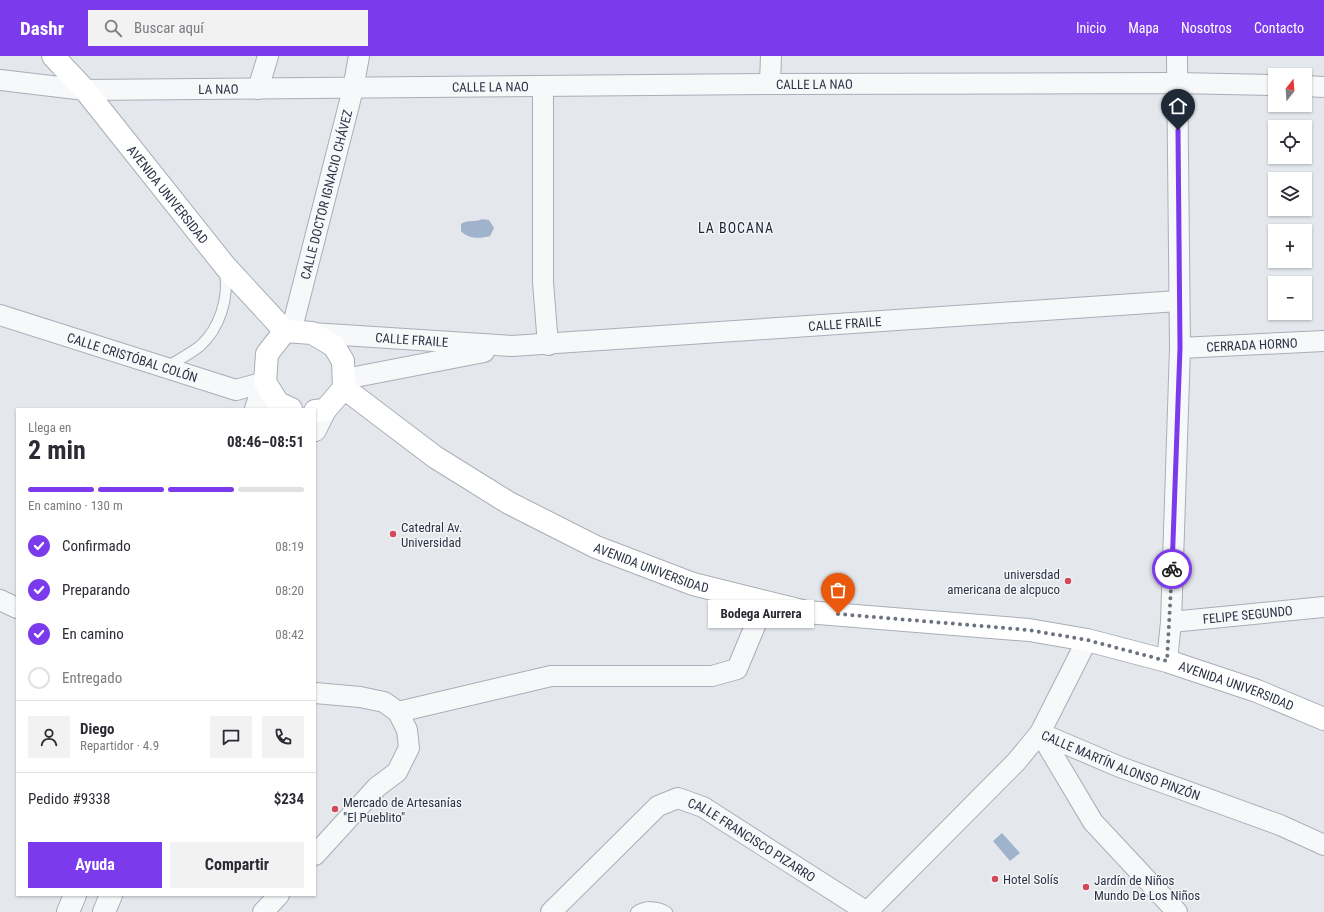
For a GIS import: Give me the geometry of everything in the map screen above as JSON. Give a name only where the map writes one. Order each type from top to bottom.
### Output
[{"type":"main road","name":"AVENIDA UNIVERSIDAD","points":[[53,56],[85,90],[225,266],[296,332],[334,346],[343,361],[344,383],[435,457],[523,510],[596,547],[693,584],[806,612],[1029,630],[1087,640],[1167,661],[1257,691],[1324,719]]},
{"type":"main road","points":[[289,408],[278,403],[265,382],[267,354],[296,332]]},
{"type":"main road","points":[[320,410],[344,383]]},
{"type":"street","points":[[258,89],[268,56]]},
{"type":"street","name":"CALLE DOCTOR IGNACIO CHÁVEZ","points":[[296,332],[353,89],[359,56]]},
{"type":"street","points":[[770,84],[771,56]]},
{"type":"street","points":[[1167,661],[1170,622],[1180,348],[1178,302],[1177,56]]},
{"type":"street","name":"LA NAO","points":[[0,80],[85,90],[353,89]]},
{"type":"street","name":"CALLE LA NAO","points":[[353,89],[770,84],[1178,83],[1268,86]]},
{"type":"street","points":[[1312,86],[1324,87]]},
{"type":"street","points":[[543,87],[544,282],[548,345]]},
{"type":"street","name":"CALLE FRAILE","points":[[296,332],[512,346],[548,345],[1178,302]]},
{"type":"street","name":"CALLE CRISTÓBAL COLÓN","points":[[0,315],[236,390],[265,382]]},
{"type":"street","name":"CERRADA HORNO","points":[[1180,348],[1324,340]]},
{"type":"street","name":"CALLE FRAILE","points":[[344,383],[512,346]]},
{"type":"street","points":[[256,408],[265,382]]},
{"type":"street","points":[[316,426],[320,410]]},
{"type":"street","points":[[0,600],[16,608]]},
{"type":"street","points":[[398,712],[551,676],[712,676],[737,669],[765,602]]},
{"type":"street","name":"FELIPE SEGUNDO","points":[[1170,622],[1324,607]]},
{"type":"street","name":"CALLE FRANCISCO PIZARRO","points":[[551,912],[658,806],[678,798],[703,807],[867,912],[1016,762],[1040,733],[1087,640]]},
{"type":"street","points":[[316,693],[366,698],[384,702],[398,712],[407,730],[408,748],[397,772],[377,787],[316,854]]},
{"type":"street","name":"CALLE MARTÍN ALONSO PINZÓN","points":[[1040,733],[1120,767],[1280,825],[1324,845]]},
{"type":"street","name":"CALLE MARTÍN ALONSO PINZÓN","points":[[1040,733],[1093,822],[1178,912]]},
{"type":"street","points":[[68,912],[75,896]]},
{"type":"street","points":[[104,912],[111,896]]},
{"type":"street","points":[[263,912],[278,896]]},
{"type":"lane","points":[[165,368],[199,346],[210,334],[225,303],[228,287],[225,266]]},
{"type":"lane","points":[[636,912],[642,907],[662,908],[668,912]]},
{"type":"water","points":[[482,219],[489,220],[494,228],[490,236],[474,238],[467,236],[461,231],[461,224]]},
{"type":"water","points":[[1002,833],[1020,853],[1010,861],[993,841]]},
{"type":"way so far","points":[[838,614],[1029,630],[1087,640],[1167,661],[1172,569]]},
{"type":"place","name":"Catedral Av. Universidad","points":[[393,534]]},
{"type":"place","name":"universdad americana de alcpuco","points":[[1068,581]]},
{"type":"place","name":"Bodega Aurrera","points":[[838,614]]},
{"type":"place","name":"Mercado de Artesanías \"El Pueblito\"","points":[[335,809]]},
{"type":"place","name":"Hotel Solís","points":[[995,879]]},
{"type":"place","name":"Jardín de Niños Mundo De Los Niños","points":[[1086,887]]},
{"type":"district","name":"LA BOCANA","points":[[736,228]]},
{"type":"route","points":[[1172,569],[1180,348],[1178,302],[1178,130]]}]
